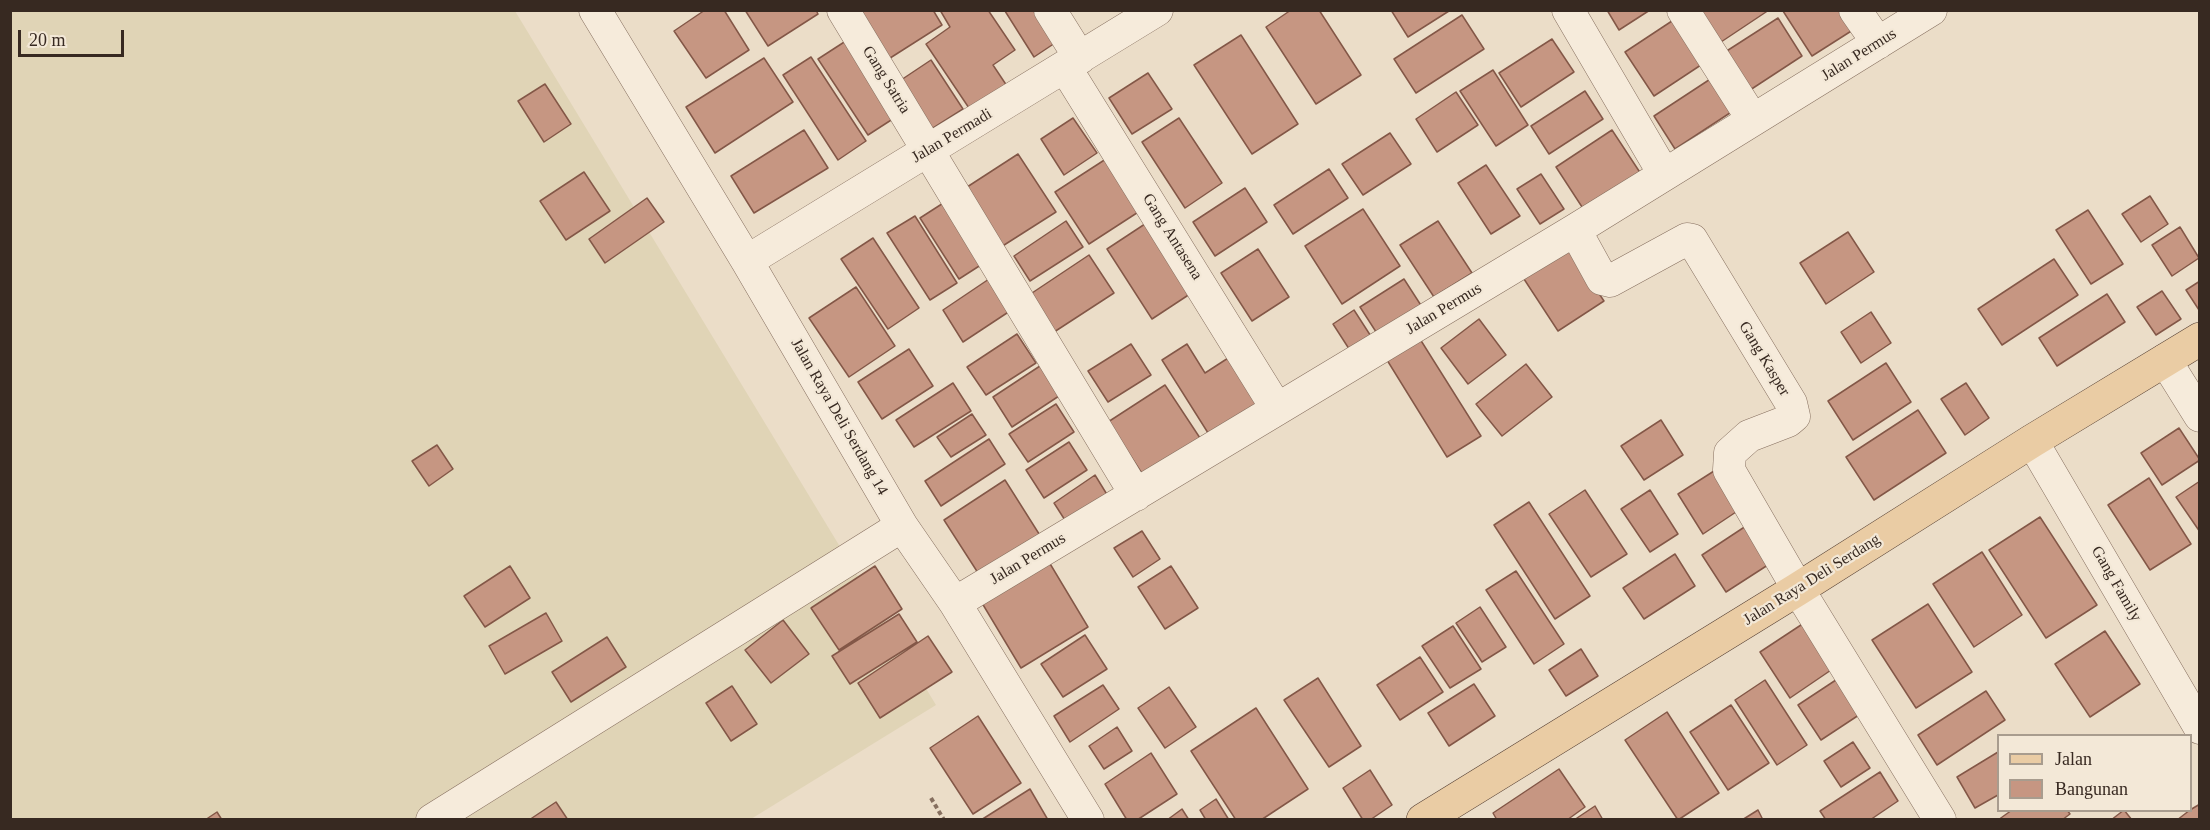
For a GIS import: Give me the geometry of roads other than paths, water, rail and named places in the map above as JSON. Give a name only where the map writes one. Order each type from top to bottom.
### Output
[{"type":"main road","name":"Jalan Raya Deli Serdang","points":[[1423,819],[1798,590],[2032,441],[2199,339]]},
{"type":"street","name":"Jalan Raya Deli Serdang 14","points":[[595,10],[747,261],[902,526],[955,603],[1088,819]]},
{"type":"street","name":"Gang Satria","points":[[843,10],[1136,495]]},
{"type":"street","name":"Gang Antasena","points":[[1050,10],[1072,62],[1277,409]]},
{"type":"street","name":"Jalan Permadi","points":[[747,261],[1157,10]]},
{"type":"street","points":[[1568,10],[1664,174]]},
{"type":"street","points":[[1683,10],[1753,120]]},
{"type":"street","points":[[1855,10],[1881,30]]},
{"type":"street","name":"Jalan Permus","points":[[955,603],[1575,230],[1753,120],[1881,30],[1931,10]]},
{"type":"street","name":"Gang Kasper","points":[[1575,230],[1602,279],[1610,281],[1687,239],[1692,240],[1791,403],[1794,416],[1788,421],[1749,436],[1730,453],[1729,470],[1798,590]]},
{"type":"street","points":[[2165,360],[2199,416]]},
{"type":"street","name":"Gang Family","points":[[2032,441],[2199,728]]},
{"type":"street","points":[[432,819],[902,526]]},
{"type":"street","points":[[1798,590],[1940,819]]}]
